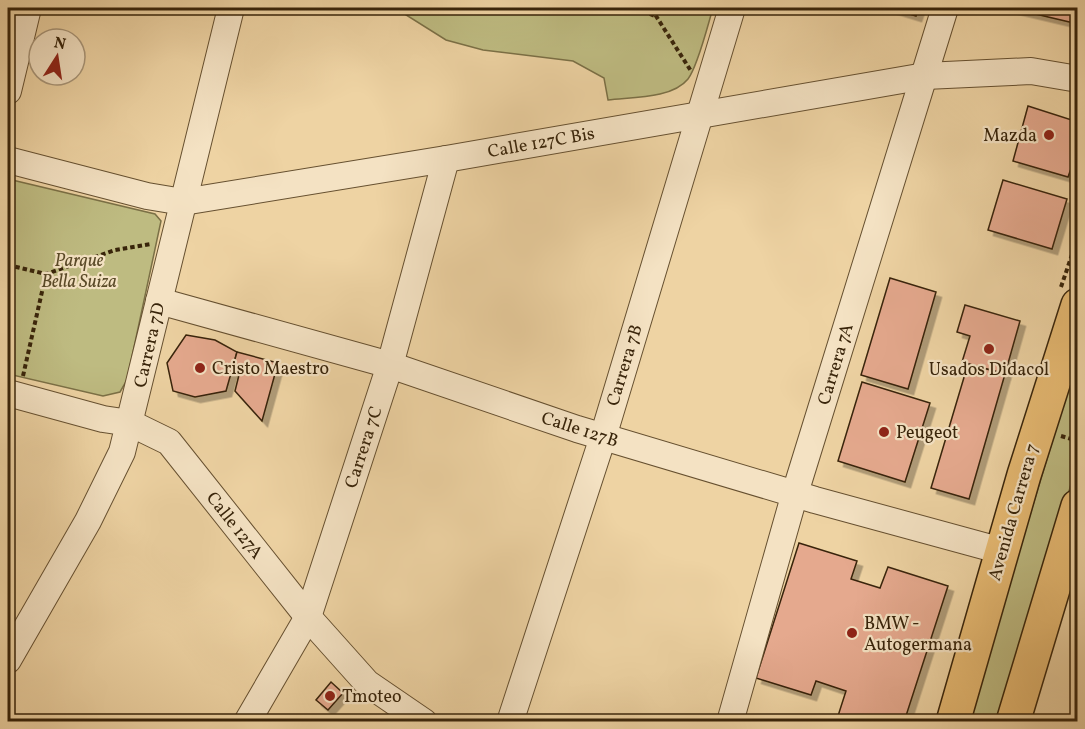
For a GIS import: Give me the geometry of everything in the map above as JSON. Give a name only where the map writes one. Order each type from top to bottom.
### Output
[{"type":"main road","name":"Avenida Carrera 7","points":[[953,722],[1077,304]]},
{"type":"main road","points":[[1013,722],[1075,527]]},
{"type":"street","points":[[8,92],[28,8]]},
{"type":"street","name":"Carrera 7D","points":[[8,660],[88,521],[115,467],[130,423],[231,8]]},
{"type":"street","name":"Carrera 7B","points":[[510,722],[603,437],[732,8]]},
{"type":"street","name":"Carrera 7A","points":[[730,722],[795,493],[945,8]]},
{"type":"street","name":"Calle 127C Bis","points":[[8,160],[147,196],[183,202],[925,76],[1010,70],[1032,71],[1077,79]]},
{"type":"street","name":"Carrera 7C","points":[[247,722],[308,617],[390,365],[446,159]]},
{"type":"street","name":"Calle 127B","points":[[159,301],[390,365],[603,437],[1002,551]]},
{"type":"street","name":"Calle 127A","points":[[15,385],[104,419],[130,423],[169,442],[308,617],[367,683],[424,722]]},
{"type":"path","points":[[636,8],[656,16]]},
{"type":"path","points":[[654,8],[656,16],[692,72]]},
{"type":"path","points":[[8,265],[46,274],[115,250],[159,243]]},
{"type":"path","points":[[15,385],[46,274]]},
{"type":"green space","points":[[395,8],[713,8],[692,73],[681,86],[662,94],[608,100],[604,78],[573,61],[483,50],[446,40]]},
{"type":"green space","name":"Parque Bella Suiza","points":[[8,179],[155,214],[161,221],[127,380],[120,392],[103,396],[8,374]]},
{"type":"green space","points":[[1077,360],[1077,464],[1001,721],[967,722]]},
{"type":"building","points":[[890,8],[919,8],[916,16]]},
{"type":"building","points":[[1010,8],[1078,8],[1078,24]]},
{"type":"building","name":"Mazda","points":[[1028,106],[1078,122],[1078,149],[1068,177],[1013,161]]},
{"type":"building","points":[[1003,180],[1067,199],[1052,249],[988,230]]},
{"type":"building","name":"Peugeot","points":[[890,278],[936,292],[908,389],[861,375]]},
{"type":"building","name":"Usados Didacol","points":[[965,305],[1020,321],[1005,374],[962,362],[970,336],[957,332]]},
{"type":"building","name":"Cristo Maestro","points":[[186,335],[215,340],[237,352],[226,391],[195,397],[173,391],[167,363]]},
{"type":"building","points":[[237,352],[278,363],[262,421],[235,391],[239,375],[231,373]]},
{"type":"building","points":[[968,364],[1005,374],[969,499],[931,488]]},
{"type":"building","name":"Peugeot","points":[[862,382],[930,403],[905,482],[838,461]]},
{"type":"building","name":"BMW - Autogermana","points":[[799,543],[857,561],[851,579],[880,588],[888,567],[948,586],[904,722],[846,722],[837,719],[846,691],[816,681],[811,695],[756,678]]},
{"type":"building","name":"Tmoteo","points":[[331,682],[343,693],[328,710],[316,700]]},
{"type":"place","name":"Mazda","points":[[1049,135]]},
{"type":"place","name":"Usados Didacol","points":[[989,349]]},
{"type":"place","name":"Cristo Maestro","points":[[200,368]]},
{"type":"place","name":"Peugeot","points":[[884,432]]},
{"type":"place","name":"BMW - Autogermana","points":[[852,633]]},
{"type":"place","name":"Tmoteo","points":[[330,696]]}]
